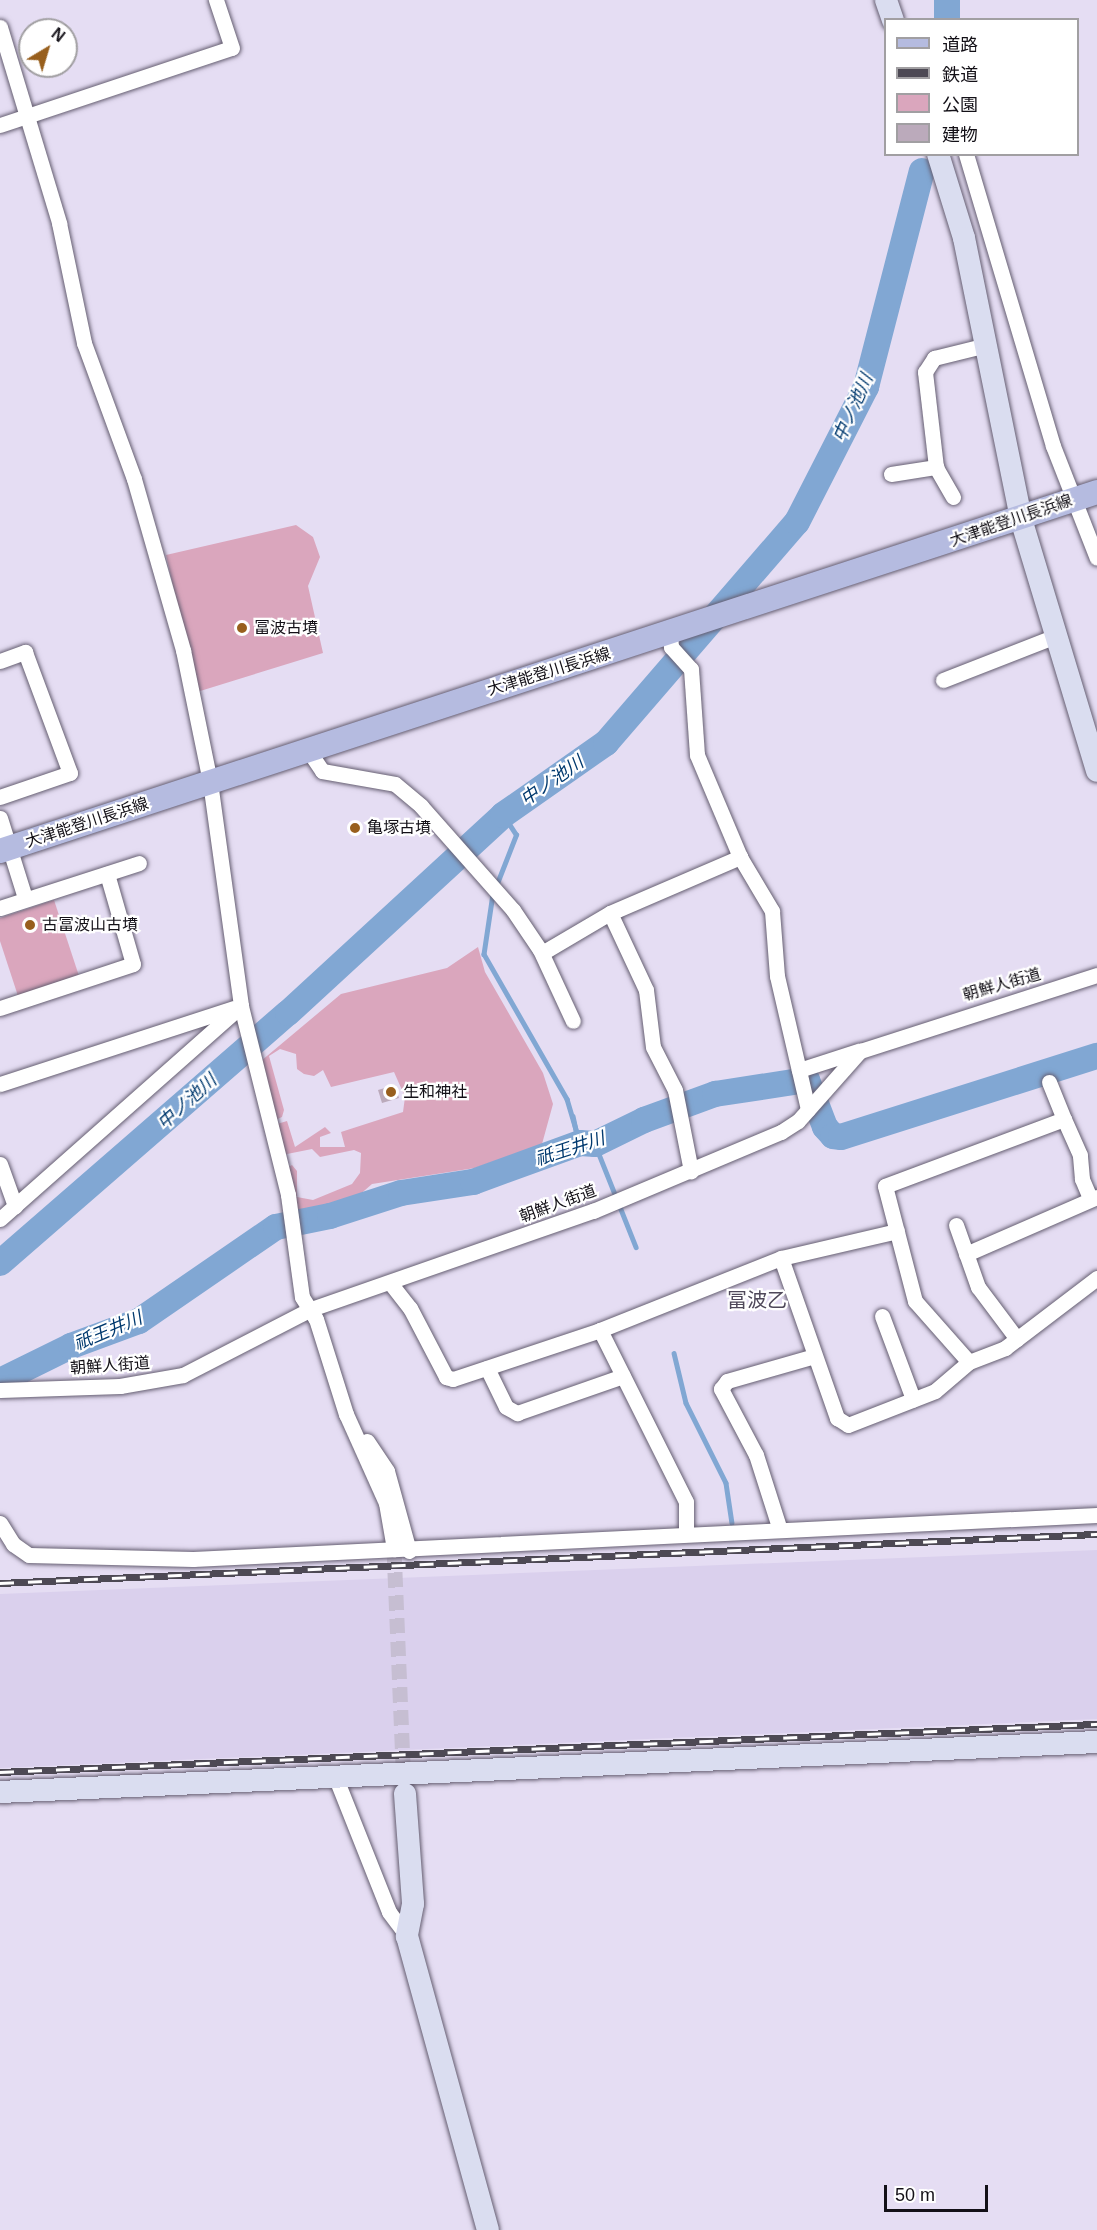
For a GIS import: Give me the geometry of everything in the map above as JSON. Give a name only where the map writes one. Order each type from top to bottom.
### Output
[{"type":"main road","name":"大津能登川長浜線","points":[[4,850],[210,783],[306,747],[675,636],[762,603],[1097,492]]},
{"type":"street","points":[[0,125],[232,48],[216,0]]},
{"type":"street","points":[[886,0],[891,18]]},
{"type":"street","points":[[0,27],[59,223],[84,343],[134,479],[183,650],[210,783],[243,1012],[288,1195],[302,1297],[310,1309],[354,1434],[367,1440],[387,1471],[401,1550]]},
{"type":"street","points":[[939,156],[964,238],[982,346],[1021,519],[1097,768]]},
{"type":"street","points":[[967,156],[1071,500],[1097,558]]},
{"type":"street","points":[[953,497],[936,467],[925,372],[934,358],[982,346]]},
{"type":"street","points":[[891,474],[936,467]]},
{"type":"street","points":[[675,636],[691,669],[697,755],[740,857],[772,911],[777,976],[800,1077],[812,1104]]},
{"type":"street","points":[[943,680],[1056,636]]},
{"type":"street","points":[[0,661],[25,652],[70,773],[0,797]]},
{"type":"street","points":[[306,747],[322,771],[395,784],[421,806],[449,843],[495,892],[542,953],[573,1021]]},
{"type":"street","points":[[0,818],[4,850],[25,898]]},
{"type":"street","points":[[542,953],[610,912],[740,857]]},
{"type":"street","points":[[0,908],[25,898],[139,863]]},
{"type":"street","points":[[0,1008],[133,964],[107,874]]},
{"type":"street","points":[[610,912],[646,990],[653,1047],[675,1090],[691,1171]]},
{"type":"street","name":"朝鮮人街道","points":[[2,1391],[139,1385],[183,1375],[310,1309],[391,1284],[691,1171],[781,1132],[812,1104],[860,1051],[1097,975]]},
{"type":"street","points":[[0,1084],[243,1012]]},
{"type":"street","points":[[0,1219],[243,1012]]},
{"type":"street","points":[[800,1077],[860,1051]]},
{"type":"street","points":[[966,1254],[1093,1198],[1082,1179],[1080,1155],[1049,1082]]},
{"type":"street","points":[[969,1362],[915,1301],[885,1186],[1064,1119]]},
{"type":"street","points":[[0,1164],[15,1206]]},
{"type":"street","points":[[956,1225],[978,1287],[1017,1339]]},
{"type":"street","points":[[391,1284],[410,1308],[446,1377],[487,1368],[600,1330],[781,1258],[897,1231]]},
{"type":"street","points":[[781,1258],[837,1418],[848,1425],[935,1391],[969,1362],[1017,1339],[1097,1278]]},
{"type":"street","points":[[882,1316],[913,1400]]},
{"type":"street","points":[[600,1330],[686,1502],[687,1534]]},
{"type":"street","points":[[780,1530],[756,1455],[721,1389],[727,1381],[815,1356]]},
{"type":"street","points":[[487,1368],[506,1407],[518,1413],[623,1376]]},
{"type":"street","points":[[0,1523],[13,1544],[29,1555],[193,1559],[1097,1515]]},
{"type":"street","points":[[0,1792],[1097,1742]]},
{"type":"street","points":[[335,1776],[388,1912],[407,1936],[488,2230]]},
{"type":"street","points":[[405,1794],[413,1904],[407,1936]]},
{"type":"shaded area","points":[[1097,1550],[1097,1719],[0,1768],[0,1594]]},
{"type":"green space","points":[[296,525],[313,537],[320,557],[308,586],[323,653],[197,692],[166,555]]},
{"type":"green space","points":[[54,900],[79,976],[18,996],[0,941],[0,918]]},
{"type":"green space","points":[[478,947],[485,972],[543,1073],[553,1104],[542,1144],[475,1168],[372,1184],[357,1197],[298,1211],[284,1170],[292,1165],[297,1171],[297,1197],[313,1200],[352,1184],[360,1173],[361,1153],[354,1150],[320,1157],[312,1149],[282,1155],[274,1125],[287,1121],[295,1147],[325,1127],[331,1133],[320,1137],[320,1147],[345,1147],[341,1132],[403,1112],[405,1097],[394,1072],[331,1087],[323,1070],[314,1076],[304,1074],[297,1069],[296,1054],[280,1049],[269,1056],[284,1110],[282,1117],[273,1121],[261,1061],[341,994],[447,968]]},
{"type":"building","points":[[395,1085],[399,1098],[382,1103],[378,1090]]},
{"type":"waterway","name":"中ノ池川","points":[[947,0],[947,18]]},
{"type":"waterway","name":"中ノ池川","points":[[0,1263],[288,1013],[503,815],[606,743],[797,522],[866,387],[922,171]]},
{"type":"waterway","points":[[496,886],[516,835],[503,815]]},
{"type":"waterway","points":[[493,894],[484,954],[567,1099],[580,1143]]},
{"type":"waterway","name":"祇王井川","points":[[0,1381],[71,1346],[139,1321],[276,1227],[330,1216],[401,1193],[473,1182],[580,1143],[595,1144],[644,1120],[715,1094],[807,1080],[825,1127],[833,1136],[841,1137],[1097,1056]]},
{"type":"waterway","points":[[573,1116],[578,1139]]},
{"type":"waterway","points":[[595,1144],[636,1247]]},
{"type":"waterway","points":[[674,1353],[686,1403],[726,1483],[732,1523]]},
{"type":"tunnel","points":[[394,1549],[404,1783]]},
{"type":"railway","points":[[0,1583],[1097,1534]]},
{"type":"railway","points":[[0,1772],[1097,1724]]},
{"type":"place","name":"冨波古墳","points":[[242,628]]},
{"type":"place","name":"亀塚古墳","points":[[355,828]]},
{"type":"place","name":"古冨波山古墳","points":[[30,925]]},
{"type":"place","name":"生和神社","points":[[391,1092]]},
{"type":"district","name":"冨波乙","points":[[757,1300]]}]
